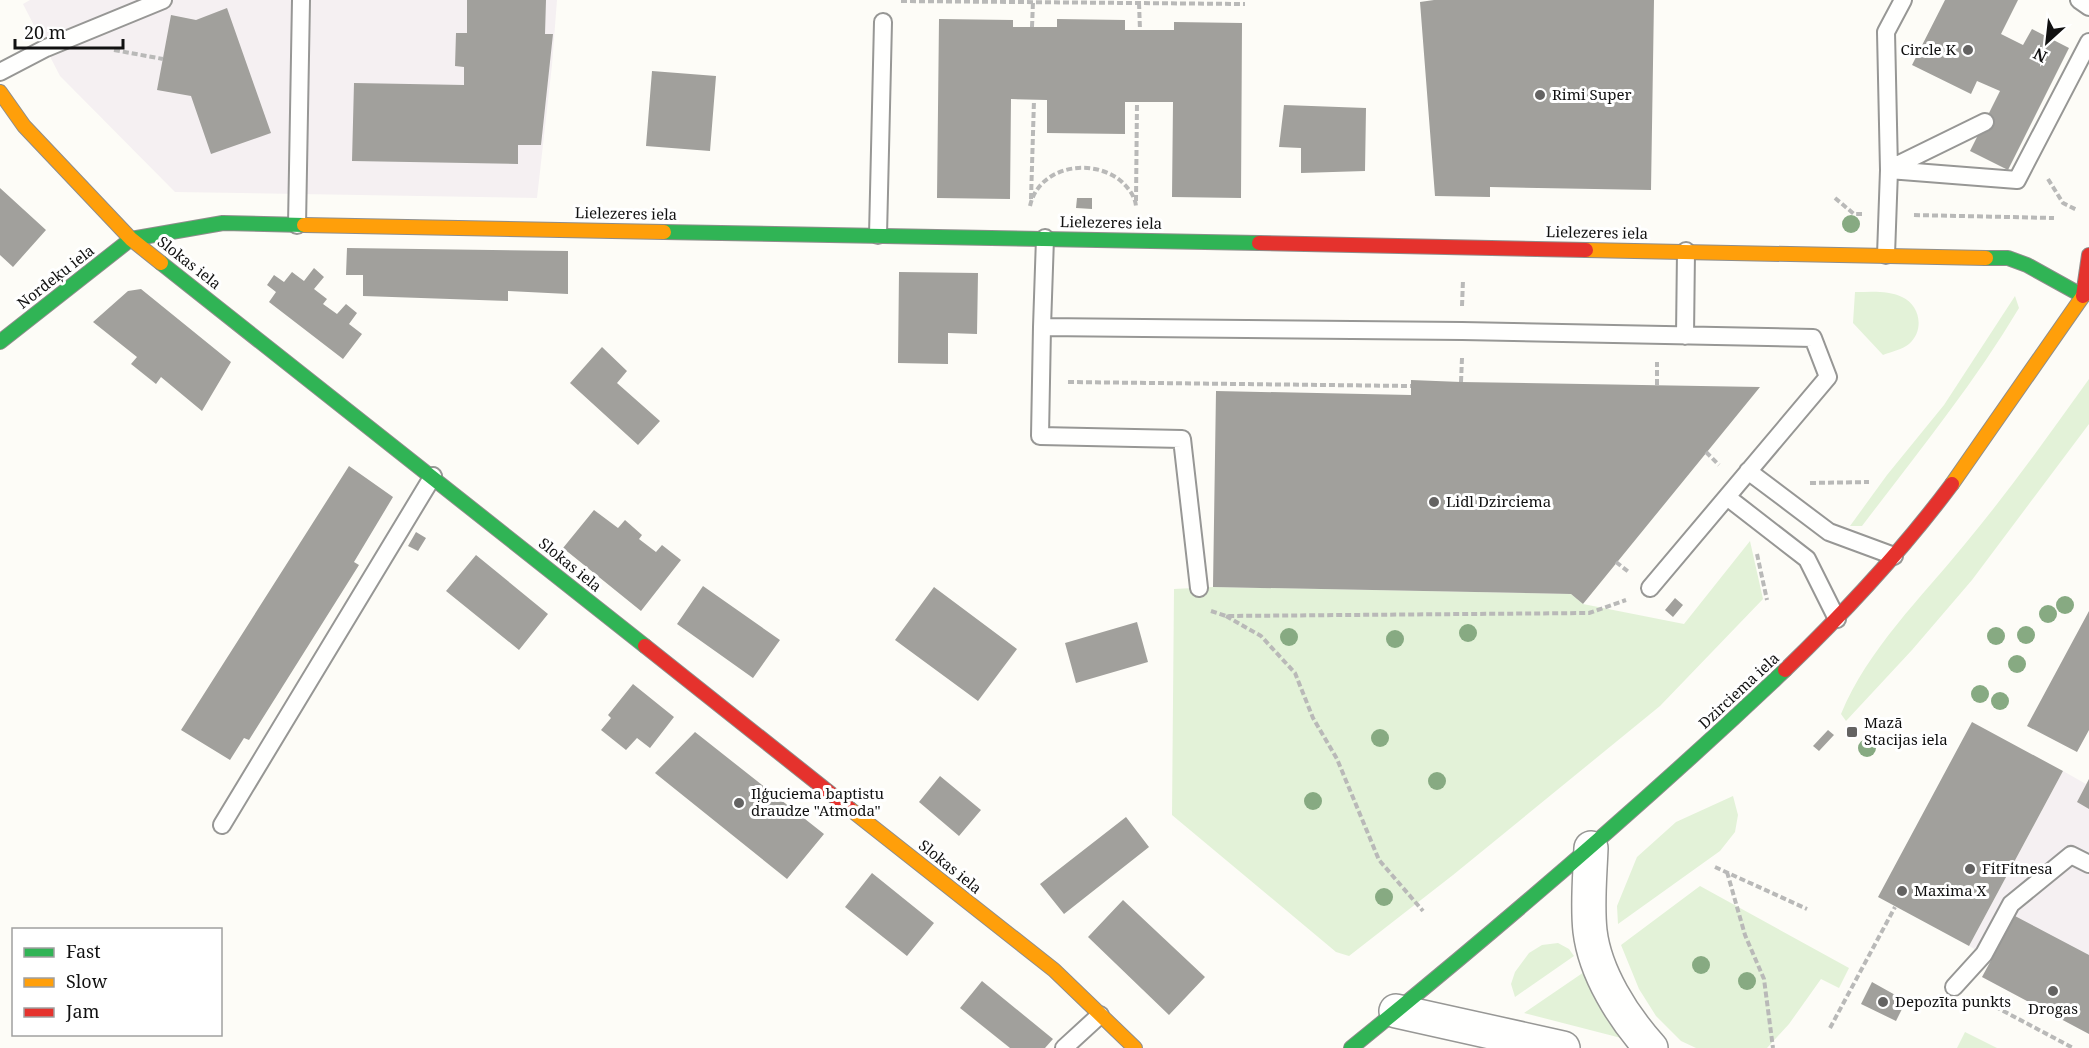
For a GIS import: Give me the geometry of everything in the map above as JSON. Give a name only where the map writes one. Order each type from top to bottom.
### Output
[{"type":"street","name":"Slokas iela","points":[[0,92],[24,126],[132,238],[1054,970],[1135,1048]]},
{"type":"street","name":"Lielezeres iela","points":[[132,238],[223,223],[2008,258],[2087,296]]},
{"type":"street","name":"Nordeķu iela","points":[[0,342],[132,238]]},
{"type":"street","name":"Dzirciema iela","points":[[1351,1048],[1591,848],[1779,678],[1837,619],[1894,556],[1959,475],[2087,296],[2089,255]]},
{"type":"street","points":[[1591,848],[1590,930],[1595,954],[1610,991],[1640,1036],[1651,1048]]},
{"type":"street","points":[[1396,1011],[1563,1048]]},
{"type":"lane","points":[[0,72],[46,48],[163,0]]},
{"type":"lane","points":[[297,225],[301,0]]},
{"type":"lane","points":[[1886,255],[1889,170],[1886,32],[1903,0]]},
{"type":"lane","points":[[2079,0],[2089,7]]},
{"type":"lane","points":[[878,235],[883,22]]},
{"type":"lane","points":[[1889,170],[2017,180],[2089,42]]},
{"type":"lane","points":[[2041,104],[2060,97]]},
{"type":"lane","points":[[1889,170],[1985,122]]},
{"type":"lane","points":[[1045,238],[1040,436],[1182,439],[1199,588]]},
{"type":"lane","points":[[1685,336],[1686,251]]},
{"type":"lane","points":[[1042,327],[1462,331],[1813,338],[1828,377],[1650,588]]},
{"type":"lane","points":[[1748,471],[1829,532],[1894,556]]},
{"type":"lane","points":[[222,825],[433,476]]},
{"type":"lane","points":[[1727,497],[1807,559],[1837,619]]},
{"type":"lane","points":[[1954,987],[1984,954],[2011,904],[2071,855],[2089,864]]},
{"type":"lane","points":[[1064,1048],[1100,1015]]},
{"type":"path","points":[[895,1],[1245,4]]},
{"type":"path","points":[[1032,27],[1033,2]]},
{"type":"path","points":[[1139,3],[1140,30]]},
{"type":"path","points":[[139,55],[163,59]]},
{"type":"path","points":[[1026,238],[1031,200],[1034,100]]},
{"type":"path","points":[[1136,240],[1137,102]]},
{"type":"path","points":[[1031,200],[1040,186],[1054,174],[1070,168],[1098,168],[1118,178],[1129,189],[1136,202]]},
{"type":"path","points":[[2063,203],[2077,210]]},
{"type":"path","points":[[1888,214],[2054,218]]},
{"type":"path","points":[[1065,382],[1411,387]]},
{"type":"path","points":[[1199,588],[1208,610],[1226,616],[1261,636],[1295,673],[1313,718],[1337,759],[1378,860],[1423,910]]},
{"type":"path","points":[[1226,616],[1589,613],[1650,588]]},
{"type":"path","points":[[1715,867],[1807,909]]},
{"type":"path","points":[[1727,872],[1745,935],[1764,979],[1773,1048]]},
{"type":"path","points":[[1830,1028],[1895,907]]},
{"type":"path","points":[[1980,998],[2073,1048]]},
{"type":"shaded area","points":[[30,0],[557,0],[537,198],[175,192],[60,76],[23,4]]},
{"type":"shaded area","points":[[2063,771],[2086,784],[2089,779],[2089,1034],[1982,977],[1992,959],[1969,946]]},
{"type":"green space","points":[[1855,292],[1891,293],[1908,301],[1916,312],[1919,325],[1909,344],[1883,355],[1853,323]]},
{"type":"green space","points":[[2015,296],[2019,308],[1963,392],[1862,526],[1850,526],[1887,475],[1944,405]]},
{"type":"green space","points":[[2089,379],[2089,424],[1972,580],[1912,650],[1846,721],[1841,714],[1852,690],[1880,646],[1997,504]]},
{"type":"green space","points":[[1750,541],[1763,599],[1660,706],[1453,875],[1349,956],[1336,952],[1172,815],[1174,589],[1213,587],[1571,594],[1583,604],[1684,624]]},
{"type":"green space","points":[[1733,796],[1738,815],[1735,832],[1720,851],[1618,924],[1617,906],[1637,857],[1676,822]]},
{"type":"green space","points":[[1700,886],[1849,968],[1839,988],[1821,979],[1789,1024],[1767,1048],[1696,1048],[1681,1041],[1656,1016],[1639,989],[1621,945]]},
{"type":"green space","points":[[1558,943],[1569,949],[1574,956],[1515,997],[1511,984],[1515,972],[1529,953],[1542,945]]},
{"type":"green space","points":[[1587,970],[1625,1039],[1524,1013]]},
{"type":"green space","points":[[1965,1032],[1997,1048],[1957,1048]]},
{"type":"building","points":[[467,0],[546,0],[545,34],[553,34],[541,145],[518,145],[518,164],[352,161],[354,83],[464,85],[464,67],[455,66],[456,33],[467,33]]},
{"type":"building","name":"Rimi Super","points":[[1434,0],[1654,0],[1651,190],[1490,187],[1490,197],[1435,196],[1420,2]]},
{"type":"building","points":[[1945,0],[2018,0],[2001,34],[2023,45],[2032,29],[2069,48],[2008,170],[1970,151],[2000,91],[1977,81],[1971,94],[1912,65]]},
{"type":"building","points":[[227,8],[271,133],[211,154],[191,96],[157,90],[171,15],[196,20]]},
{"type":"building","points":[[939,19],[1013,20],[1013,27],[1057,27],[1057,19],[1125,20],[1125,30],[1174,30],[1174,22],[1242,23],[1241,198],[1172,197],[1173,102],[1125,102],[1125,134],[1047,133],[1047,100],[1011,99],[1010,199],[937,198]]},
{"type":"building","points":[[652,71],[716,76],[710,151],[646,146]]},
{"type":"building","points":[[1284,105],[1366,108],[1365,171],[1301,173],[1301,148],[1279,147]]},
{"type":"building","points":[[0,188],[46,230],[13,267],[0,255]]},
{"type":"building","points":[[1077,198],[1092,198],[1092,209],[1076,208]]},
{"type":"building","points":[[347,248],[568,251],[568,294],[508,291],[508,301],[363,296],[363,275],[346,275]]},
{"type":"building","points":[[314,268],[324,277],[314,289],[327,299],[323,304],[337,314],[346,304],[357,313],[349,324],[362,334],[343,359],[269,302],[276,292],[267,285],[274,275],[284,282],[292,272],[304,281]]},
{"type":"building","points":[[899,272],[978,273],[977,334],[948,333],[948,364],[898,363]]},
{"type":"building","points":[[141,289],[231,362],[202,411],[161,377],[156,384],[131,364],[137,357],[93,322],[128,291]]},
{"type":"building","points":[[602,347],[627,371],[617,383],[660,421],[638,445],[570,383]]},
{"type":"building","name":"Lidl Dzirciema","points":[[1411,380],[1760,387],[1583,604],[1571,594],[1213,587],[1216,391],[1411,395]]},
{"type":"building","points":[[349,466],[393,497],[354,562],[359,565],[249,740],[244,738],[230,760],[181,730]]},
{"type":"building","points":[[594,510],[618,528],[625,520],[642,535],[639,539],[656,552],[662,545],[681,560],[641,611],[563,548]]},
{"type":"building","points":[[416,532],[426,538],[418,551],[408,546]]},
{"type":"building","points":[[476,555],[548,614],[519,650],[446,591]]},
{"type":"building","points":[[703,586],[780,640],[753,678],[677,624]]},
{"type":"building","points":[[934,587],[1017,649],[978,701],[895,640]]},
{"type":"building","points":[[1675,598],[1683,605],[1673,617],[1665,610]]},
{"type":"building","points":[[2089,611],[2089,730],[2077,752],[2027,726]]},
{"type":"building","points":[[1137,622],[1148,662],[1076,683],[1065,643]]},
{"type":"building","points":[[633,684],[674,717],[650,748],[637,738],[626,750],[601,730],[611,718],[608,715]]},
{"type":"building","points":[[1972,722],[2063,771],[1969,946],[1878,897]]},
{"type":"building","points":[[1828,730],[1834,735],[1819,751],[1813,746]]},
{"type":"building","name":"Iļģuciema baptistu draudze \"Atmoda\"","points":[[695,732],[824,834],[787,879],[655,773]]},
{"type":"building","points":[[940,776],[981,810],[959,836],[919,802]]},
{"type":"building","points":[[2089,779],[2089,809],[2077,802]]},
{"type":"building","points":[[1126,817],[1149,847],[1064,914],[1040,884]]},
{"type":"building","points":[[872,873],[934,923],[907,956],[845,907]]},
{"type":"building","points":[[1123,900],[1205,977],[1169,1015],[1088,937]]},
{"type":"building","points":[[2015,916],[2089,955],[2089,1034],[1982,977]]},
{"type":"building","points":[[982,981],[1053,1039],[1045,1048],[1010,1048],[960,1008]]},
{"type":"building","name":"Depozīta punkts","points":[[1872,982],[1906,1001],[1896,1021],[1861,1004]]},
{"type":"traffic: fast","points":[[0,342],[131,239],[223,223],[304,225]]},
{"type":"traffic: fast","points":[[664,232],[1259,243]]},
{"type":"traffic: fast","points":[[1986,258],[2008,258],[2027,265],[2083,296]]},
{"type":"traffic: fast","points":[[161,263],[645,646]]},
{"type":"traffic: fast","points":[[1351,1048],[1572,863],[1785,670]]},
{"type":"traffic: slow","points":[[0,92],[24,126],[131,239],[161,263]]},
{"type":"traffic: slow","points":[[304,225],[664,232]]},
{"type":"traffic: slow","points":[[1586,250],[1986,258]]},
{"type":"traffic: slow","points":[[1952,484],[2083,296],[2089,292]]},
{"type":"traffic: slow","points":[[850,809],[1054,970],[1135,1048]]},
{"type":"traffic: jam","points":[[1259,243],[1586,250]]},
{"type":"traffic: jam","points":[[2083,296],[2089,255]]},
{"type":"traffic: jam","points":[[1785,670],[1872,580],[1952,484]]},
{"type":"traffic: jam","points":[[645,646],[850,809]]},
{"type":"place","name":"Circle K","points":[[1968,50]]},
{"type":"place","name":"Rimi Super","points":[[1540,95]]},
{"type":"place","name":"Lidl Dzirciema","points":[[1434,502]]},
{"type":"place","name":"Mazā Stacijas iela","points":[[1852,732]]},
{"type":"place","name":"Iļģuciema baptistu draudze \"Atmoda\"","points":[[739,803]]},
{"type":"place","name":"FitFitnesa","points":[[1970,869]]},
{"type":"place","name":"Maxima X","points":[[1902,891]]},
{"type":"place","name":"Drogas","points":[[2053,991]]},
{"type":"place","name":"Depozīta punkts","points":[[1883,1002]]}]
